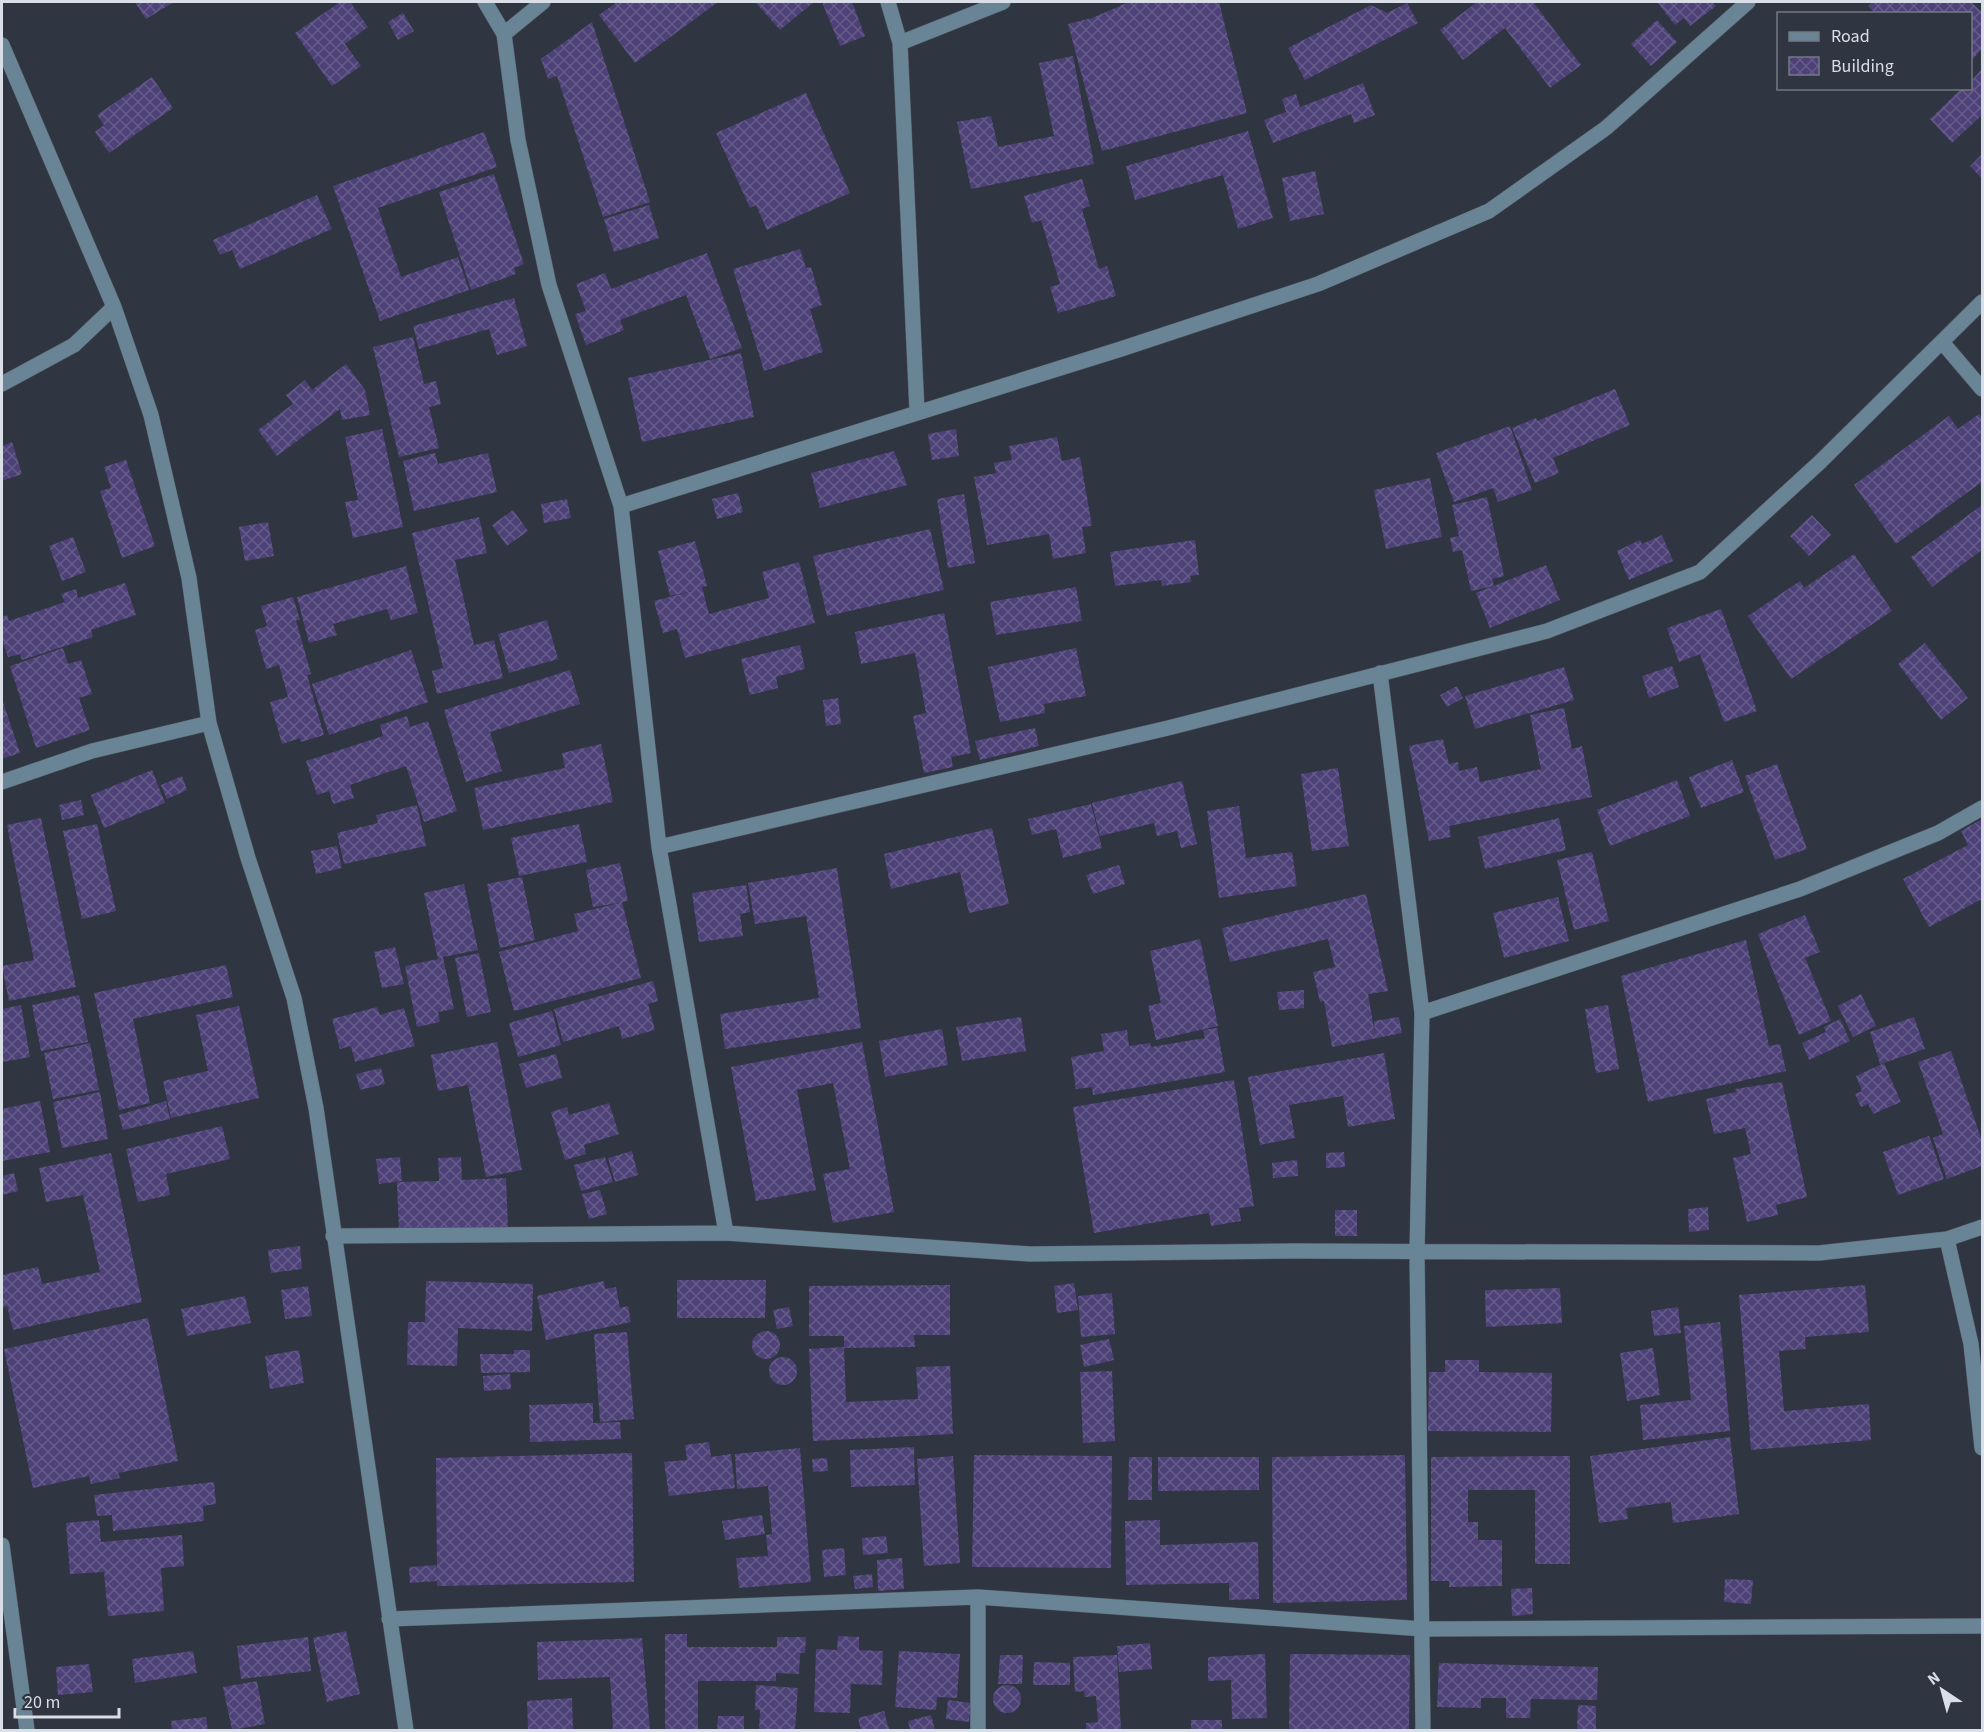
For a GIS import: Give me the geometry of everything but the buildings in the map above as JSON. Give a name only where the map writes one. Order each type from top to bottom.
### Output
[{"type":"street","points":[[485,2],[504,34],[518,140],[549,285],[621,506],[658,847],[726,1233]]},
{"type":"street","points":[[504,34],[543,2]]},
{"type":"street","points":[[888,2],[900,43],[917,411]]},
{"type":"street","points":[[900,43],[1003,2]]},
{"type":"street","points":[[621,506],[917,411],[1121,349],[1318,284],[1489,211],[1606,128],[1748,2]]},
{"type":"street","points":[[2,45],[114,307],[150,415],[189,578],[209,723],[248,858],[294,998],[316,1108],[406,1731]]},
{"type":"street","points":[[658,847],[1168,728],[1547,631],[1700,572],[1820,462],[1983,302]]},
{"type":"street","points":[[2,384],[74,345],[114,307]]},
{"type":"street","points":[[1942,342],[1983,389]]},
{"type":"street","points":[[1380,674],[1422,1013],[1417,1253],[1423,1731]]},
{"type":"street","points":[[2,782],[92,751],[209,723]]},
{"type":"street","points":[[1422,1013],[1800,889],[1938,833],[1983,808]]},
{"type":"street","points":[[333,1236],[726,1233],[1030,1254],[1819,1253],[1947,1239],[1983,1227]]},
{"type":"street","points":[[1947,1239],[1971,1344],[1983,1448]]},
{"type":"street","points":[[2,1545],[27,1731]]},
{"type":"street","points":[[389,1619],[978,1597],[1423,1629],[1983,1626]]},
{"type":"street","points":[[978,1597],[978,1731]]}]
